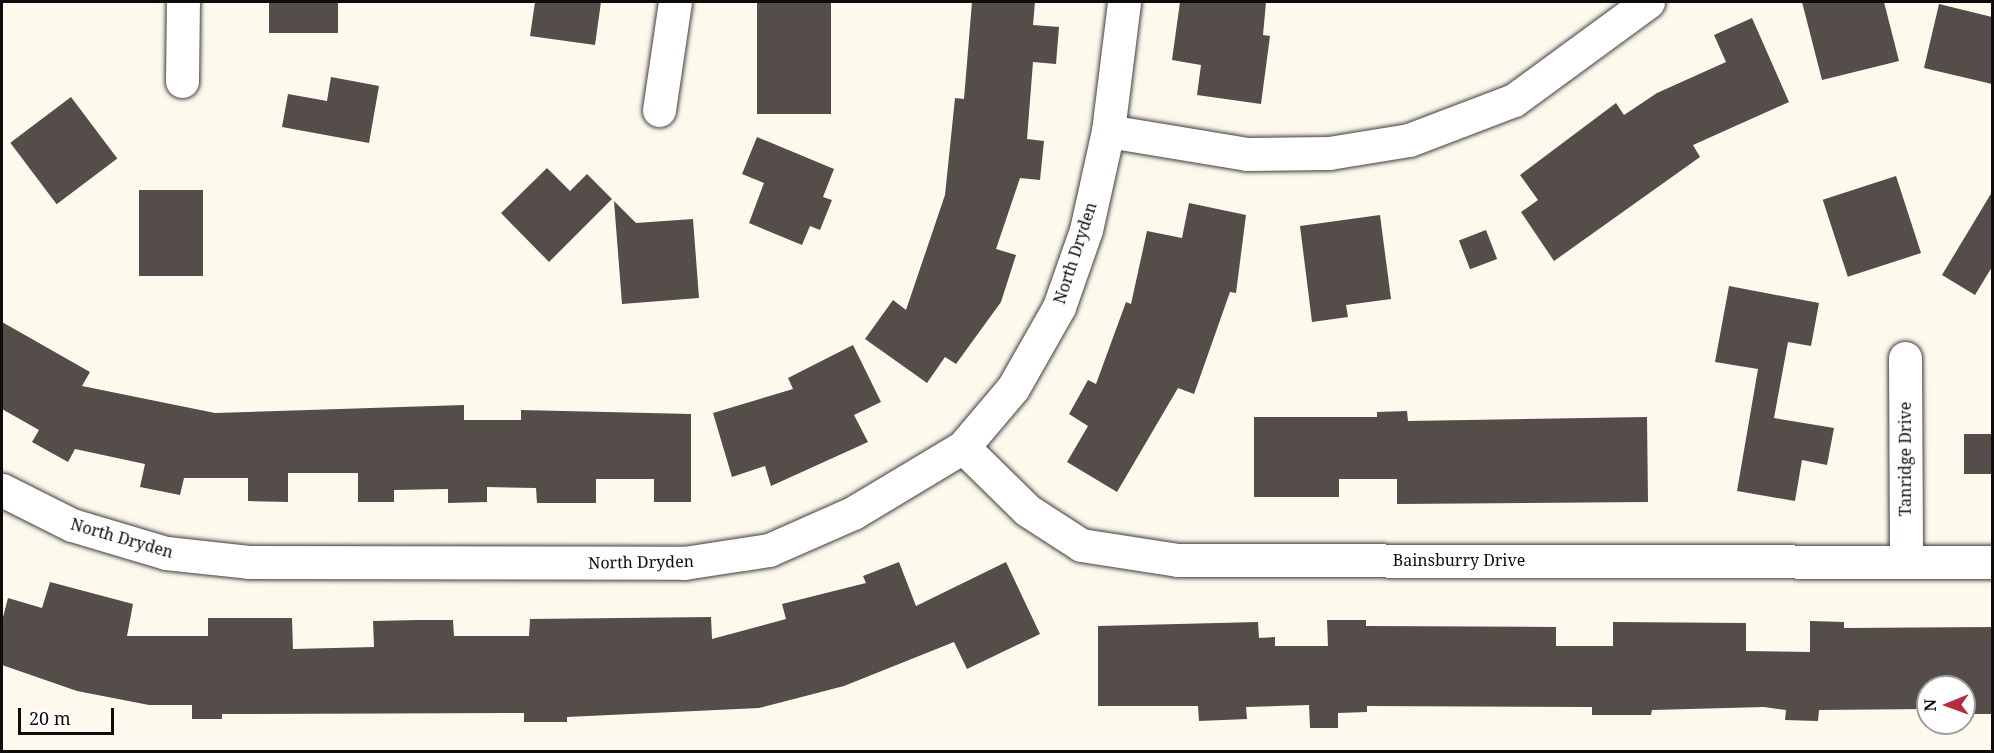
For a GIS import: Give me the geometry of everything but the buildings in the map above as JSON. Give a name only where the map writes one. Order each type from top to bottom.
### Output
[{"type":"street","points":[[182,81],[183,2]]},
{"type":"street","points":[[659,110],[675,2]]},
{"type":"street","name":"North Dryden","points":[[2,490],[72,525],[166,554],[249,562],[684,563],[769,550],[853,513],[963,447],[1013,388],[1059,307],[1086,230],[1108,131],[1124,2]]},
{"type":"street","points":[[1108,131],[1247,154],[1329,153],[1409,140],[1514,100],[1648,2]]},
{"type":"street","name":"Tanridge Drive","points":[[1905,358],[1906,561]]},
{"type":"street","name":"Bainsburry Drive","points":[[963,447],[1027,510],[1082,544],[1178,560],[1992,562]]}]
